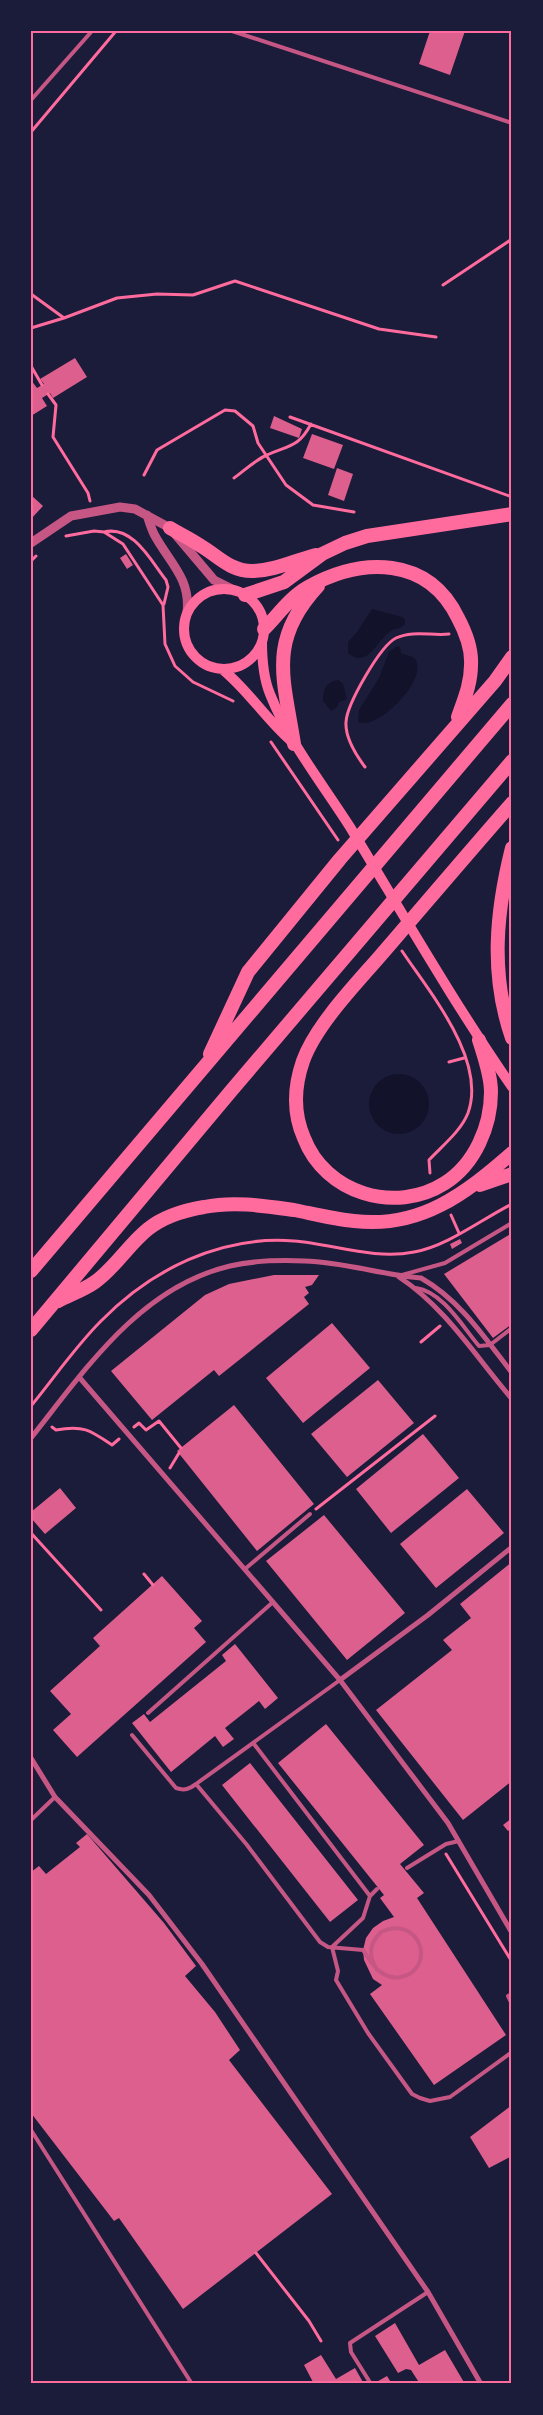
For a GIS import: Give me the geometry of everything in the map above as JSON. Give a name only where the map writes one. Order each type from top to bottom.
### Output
[{"type":"highway","points":[[239,593],[284,582],[322,554],[344,543],[367,536],[405,528],[512,514]]},
{"type":"highway","points":[[170,528],[202,546],[227,565],[240,570],[266,570],[322,554]]},
{"type":"highway","points":[[263,636],[297,595],[308,587],[323,582],[339,573],[359,568],[380,566],[406,571],[419,576],[438,589],[453,606],[469,644],[472,663],[470,682],[456,725]]},
{"type":"highway","points":[[294,744],[283,687],[283,651],[290,627],[310,595],[323,582]]},
{"type":"highway","points":[[202,1071],[248,972],[342,854],[367,828],[495,681],[512,657]]},
{"type":"highway","points":[[31,1271],[512,704]]},
{"type":"highway","points":[[31,1330],[512,761]]},
{"type":"highway","points":[[480,1040],[491,1091],[488,1114],[481,1141],[468,1162],[445,1183],[415,1196],[386,1198],[352,1190],[326,1173],[309,1152],[300,1128],[295,1106],[297,1082],[313,1040],[345,997],[395,946],[418,911],[512,803]]},
{"type":"highway","points":[[512,848],[501,895],[496,961],[502,1011],[512,1038]]},
{"type":"highway","points":[[472,1188],[512,1153]]},
{"type":"highway","points":[[52,1304],[95,1283],[148,1228],[183,1212],[205,1206],[233,1204],[265,1206],[355,1221],[397,1221],[420,1216],[472,1188],[512,1174]]},
{"type":"main road","points":[[263,636],[256,653],[246,662],[235,668],[222,669],[203,664],[189,650],[183,631],[187,612],[195,600],[207,592],[220,589],[239,593],[259,609],[263,636],[262,662],[269,693],[294,744],[350,827],[480,1040],[512,1087]]},
{"type":"main road","points":[[222,669],[252,696],[277,728],[294,744]]},
{"type":"street","points":[[31,543],[72,516],[120,507],[135,509],[170,528],[214,580],[239,593]]},
{"type":"street","points":[[147,515],[154,534],[185,582],[188,594],[187,612]]},
{"type":"street","points":[[31,1438],[112,1339],[141,1312],[166,1293],[190,1280],[229,1266],[261,1261],[307,1261],[421,1278],[437,1287],[458,1306],[512,1373]]},
{"type":"street","points":[[399,1276],[416,1288],[444,1317],[512,1399]]},
{"type":"street","points":[[79,1377],[340,1680],[460,1841],[512,1933]]},
{"type":"street","points":[[340,1680],[428,1615],[512,1547]]},
{"type":"street","points":[[31,1758],[55,1797],[149,1895],[202,1964],[428,2292],[481,2384]]},
{"type":"lane","points":[[31,100],[92,31]]},
{"type":"lane","points":[[232,31],[512,123]]},
{"type":"lane","points":[[399,1276],[445,1263],[512,1223]]},
{"type":"lane","points":[[416,1288],[431,1293],[445,1306],[479,1346],[490,1345],[512,1328]]},
{"type":"lane","points":[[245,1569],[310,1514]]},
{"type":"lane","points":[[148,1713],[273,1602]]},
{"type":"lane","points":[[132,1735],[176,1788],[182,1790],[190,1789],[340,1680]]},
{"type":"lane","points":[[254,1744],[370,1896]]},
{"type":"lane","points":[[196,1784],[247,1845],[320,1942],[328,1947],[363,1950],[377,1970],[391,1977],[406,1976],[413,1971],[421,1958],[421,1949],[413,1934],[398,1927],[381,1932],[372,1946],[370,1954],[377,1970]]},
{"type":"lane","points":[[31,1820],[55,1797]]},
{"type":"lane","points":[[407,1868],[441,1847],[460,1841]]},
{"type":"lane","points":[[332,1947],[363,1918],[370,1896],[377,1889]]},
{"type":"lane","points":[[332,1947],[338,1971],[336,1980],[368,2033],[412,2094],[430,2101],[450,2097],[512,2052]]},
{"type":"lane","points":[[512,1994],[508,1996],[512,2004]]},
{"type":"lane","points":[[31,2130],[192,2384]]},
{"type":"lane","points":[[371,2384],[351,2352],[350,2344],[428,2292]]},
{"type":"path","points":[[31,132],[116,31]]},
{"type":"path","points":[[443,285],[512,239]]},
{"type":"path","points":[[31,328],[117,298],[157,294],[193,295],[235,281],[379,329],[436,337]]},
{"type":"path","points":[[31,294],[64,318]]},
{"type":"path","points":[[31,366],[42,385]]},
{"type":"path","points":[[48,394],[56,405],[53,437],[88,493],[94,531]]},
{"type":"path","points":[[144,475],[157,450],[225,410],[235,411],[253,426],[258,443],[265,456],[286,485],[313,505],[354,512]]},
{"type":"path","points":[[290,417],[512,497]]},
{"type":"path","points":[[234,478],[265,456],[295,446],[304,438],[312,424]]},
{"type":"path","points":[[64,537],[94,531],[104,532],[112,530],[123,533],[140,546],[166,580],[168,587],[164,605],[165,644],[175,666],[193,682],[227,696],[239,705]]},
{"type":"path","points":[[104,532],[123,544],[164,605]]},
{"type":"path","points":[[31,561],[38,554]]},
{"type":"path","points":[[365,767],[349,738],[346,721],[348,709],[386,646],[395,639],[410,634],[452,634],[463,627]]},
{"type":"path","points":[[267,737],[342,854]]},
{"type":"path","points":[[395,946],[460,1040],[464,1058],[471,1074],[473,1090],[467,1114],[458,1129],[429,1160],[430,1174]]},
{"type":"path","points":[[449,1062],[464,1058]]},
{"type":"path","points":[[449,1212],[459,1232]]},
{"type":"path","points":[[421,1342],[434,1331]]},
{"type":"path","points":[[310,1514],[435,1416]]},
{"type":"path","points":[[165,1475],[179,1454]]},
{"type":"path","points":[[31,1533],[101,1610]]},
{"type":"path","points":[[144,1574],[153,1585]]},
{"type":"path","points":[[441,1847],[512,1962]]},
{"type":"path","points":[[256,2253],[309,2321],[321,2341]]},
{"type":"shaded area","points":[[372,609],[402,617],[405,619],[405,624],[386,635],[367,656],[355,657],[348,653],[348,642]]},
{"type":"shaded area","points":[[397,646],[400,647],[401,653],[415,659],[418,668],[409,690],[377,719],[367,723],[358,722],[359,710],[379,678],[389,652]]},
{"type":"shaded area","points":[[338,680],[343,684],[347,699],[339,702],[337,707],[331,711],[323,701],[324,693],[328,684]]},
{"type":"shaded area","points":[[399,1074],[416,1079],[424,1087],[429,1104],[424,1121],[416,1129],[399,1134],[382,1129],[374,1121],[369,1104],[374,1087],[382,1079]]},
{"type":"building","points":[[430,31],[465,31],[450,75],[419,64]]},
{"type":"building","points":[[75,358],[87,377],[53,398],[50,393],[42,398],[47,406],[31,416],[31,380],[37,388],[44,384],[40,379]]},
{"type":"building","points":[[274,416],[302,429],[299,438],[270,428]]},
{"type":"building","points":[[312,434],[343,445],[334,469],[303,458]]},
{"type":"building","points":[[337,468],[353,474],[344,501],[328,495]]},
{"type":"building","points":[[31,495],[43,506],[31,519]]},
{"type":"building","points":[[126,554],[133,565],[127,569],[120,558]]},
{"type":"building","points":[[512,1233],[512,1324],[493,1338],[444,1274]]},
{"type":"building","points":[[460,1239],[462,1243],[452,1249],[450,1244]]},
{"type":"building","points":[[274,1275],[319,1275],[312,1285],[305,1287],[309,1293],[304,1297],[309,1304],[219,1376],[214,1370],[152,1420],[111,1371],[205,1295],[229,1284]]},
{"type":"building","points":[[332,1323],[370,1368],[303,1423],[266,1378]]},
{"type":"building","points":[[378,1380],[414,1423],[347,1477],[311,1434]]},
{"type":"building","points":[[234,1405],[314,1504],[257,1551],[177,1451]]},
{"type":"building","points":[[423,1434],[459,1478],[391,1533],[356,1489]]},
{"type":"building","points":[[60,1488],[76,1508],[45,1534],[31,1518],[31,1512]]},
{"type":"building","points":[[467,1489],[504,1533],[436,1588],[400,1544]]},
{"type":"building","points":[[324,1515],[405,1613],[347,1660],[266,1561]]},
{"type":"building","points":[[512,1562],[512,1781],[463,1820],[376,1710],[452,1650],[443,1640],[471,1618],[460,1604]]},
{"type":"building","points":[[162,1576],[202,1621],[194,1628],[206,1642],[77,1757],[53,1730],[71,1714],[50,1691],[100,1646],[93,1638]]},
{"type":"building","points":[[235,1644],[278,1698],[265,1709],[259,1701],[225,1728],[234,1739],[223,1747],[215,1736],[171,1772],[132,1723],[144,1714],[150,1722],[226,1661],[222,1655]]},
{"type":"building","points":[[326,1724],[424,1845],[400,1864],[424,1893],[417,1898],[506,2035],[434,2085],[370,1994],[382,1985],[373,1979],[364,1960],[363,1950],[366,1938],[373,1928],[383,1921],[394,1917],[380,1898],[384,1895],[278,1763]]},
{"type":"building","points":[[250,1763],[358,1900],[330,1922],[222,1785]]},
{"type":"building","points":[[512,1818],[512,1828],[508,1831],[503,1825]]},
{"type":"building","points":[[87,1834],[164,1923],[196,1966],[185,1976],[215,2012],[240,2050],[229,2060],[332,2194],[183,2309],[119,2218],[114,2221],[31,2113],[31,1872],[39,1866],[46,1874],[80,1847],[76,1843]]},
{"type":"building","points":[[512,2105],[512,2156],[489,2168],[470,2137]]},
{"type":"building","points":[[395,2323],[419,2365],[445,2350],[465,2384],[420,2384],[411,2370],[406,2369],[398,2373],[375,2336]]},
{"type":"building","points":[[321,2355],[336,2379],[355,2368],[364,2384],[314,2384],[304,2365]]},
{"type":"building","points":[[387,2376],[392,2384],[373,2384]]}]
